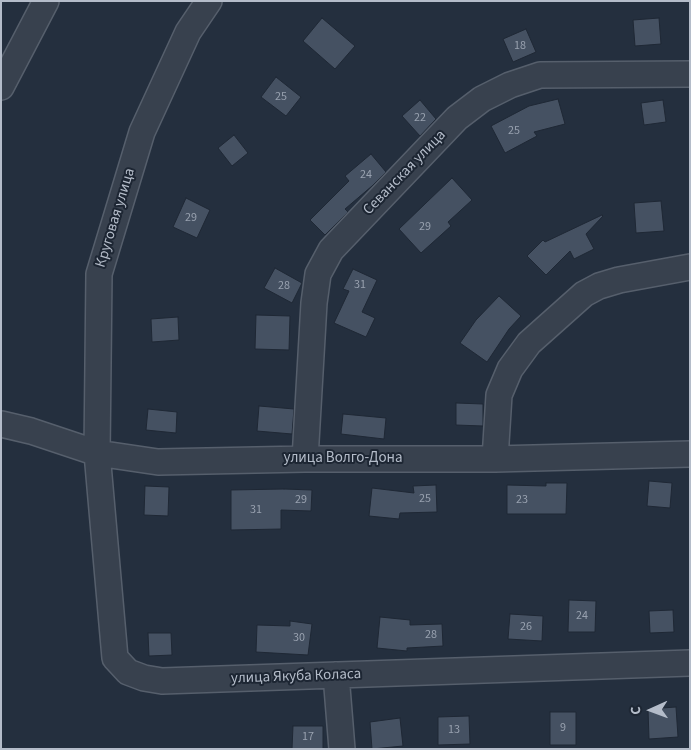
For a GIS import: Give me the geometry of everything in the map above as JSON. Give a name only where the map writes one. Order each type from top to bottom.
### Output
[{"type":"street","points":[[1,87],[46,1]]},
{"type":"street","name":"Круговая улица","points":[[97,453],[99,274],[142,132],[188,32],[210,1]]},
{"type":"street","name":"Севанская улица","points":[[305,459],[314,303],[318,274],[331,250],[457,118],[482,99],[510,84],[540,75],[690,74]]},
{"type":"street","points":[[495,459],[500,395],[510,369],[529,343],[584,294],[599,286],[619,280],[690,267]]},
{"type":"street","name":"улица Волго-Дона","points":[[1,424],[31,431],[97,453],[158,462],[305,459],[495,459],[690,454]]},
{"type":"street","name":"улица Якуба Коласа","points":[[97,453],[115,658],[128,672],[144,678],[162,681],[690,663]]},
{"type":"street","points":[[336,675],[342,749]]},
{"type":"building","points":[[322,18],[355,46],[335,69],[303,41]]},
{"type":"building","points":[[659,18],[661,44],[635,46],[633,20]]},
{"type":"building","points":[[526,29],[536,52],[513,62],[503,39]]},
{"type":"building","points":[[276,77],[301,97],[286,116],[261,97]]},
{"type":"building","points":[[558,99],[565,124],[534,132],[537,136],[505,153],[491,126],[529,106]]},
{"type":"building","points":[[420,100],[436,119],[420,136],[402,116]]},
{"type":"building","points":[[663,100],[666,122],[644,125],[641,103]]},
{"type":"building","points":[[234,135],[248,153],[232,166],[218,148]]},
{"type":"building","points":[[371,154],[386,172],[345,209],[348,212],[325,235],[310,220],[349,181],[345,176]]},
{"type":"building","points":[[452,178],[472,200],[448,222],[451,226],[421,253],[399,229]]},
{"type":"building","points":[[186,198],[210,210],[197,238],[173,227]]},
{"type":"building","points":[[661,201],[664,231],[636,233],[634,203]]},
{"type":"building","points":[[602,215],[586,234],[594,249],[574,259],[570,251],[546,275],[527,256],[543,240],[545,242]]},
{"type":"building","points":[[275,268],[302,283],[292,303],[264,288]]},
{"type":"building","points":[[353,269],[377,280],[362,312],[375,318],[366,337],[334,323],[349,291],[343,289]]},
{"type":"building","points":[[499,296],[521,316],[509,329],[487,362],[460,343],[476,320]]},
{"type":"building","points":[[256,315],[290,316],[289,350],[255,349]]},
{"type":"building","points":[[178,317],[179,340],[152,342],[151,319]]},
{"type":"building","points":[[456,403],[483,404],[483,426],[456,425]]},
{"type":"building","points":[[259,406],[294,409],[292,434],[257,431]]},
{"type":"building","points":[[148,409],[177,412],[176,433],[146,430]]},
{"type":"building","points":[[343,414],[386,418],[384,439],[341,434]]},
{"type":"building","points":[[649,481],[672,483],[670,508],[647,506]]},
{"type":"building","points":[[546,483],[567,483],[566,514],[507,514],[507,485],[546,486]]},
{"type":"building","points":[[436,485],[437,512],[400,513],[399,519],[369,516],[372,488],[414,493],[413,486]]},
{"type":"building","points":[[145,486],[169,487],[168,516],[144,515]]},
{"type":"building","points":[[231,490],[312,490],[311,511],[281,510],[281,529],[231,530]]},
{"type":"building","points":[[569,600],[596,601],[595,632],[568,632]]},
{"type":"building","points":[[673,610],[674,632],[650,633],[649,611]]},
{"type":"building","points":[[510,614],[543,616],[542,641],[508,639]]},
{"type":"building","points":[[380,617],[410,620],[410,625],[442,624],[443,646],[407,648],[407,651],[377,648]]},
{"type":"building","points":[[290,621],[312,624],[308,655],[256,652],[257,625],[290,626]]},
{"type":"building","points":[[148,633],[171,633],[172,655],[149,656]]},
{"type":"building","points":[[676,707],[678,737],[649,739],[648,709]]},
{"type":"building","points":[[550,712],[576,712],[576,745],[550,745]]},
{"type":"building","points":[[469,716],[470,744],[438,745],[438,717]]},
{"type":"building","points":[[400,718],[403,746],[372,749],[370,722]]},
{"type":"building","points":[[293,726],[323,726],[323,749],[292,749]]}]
